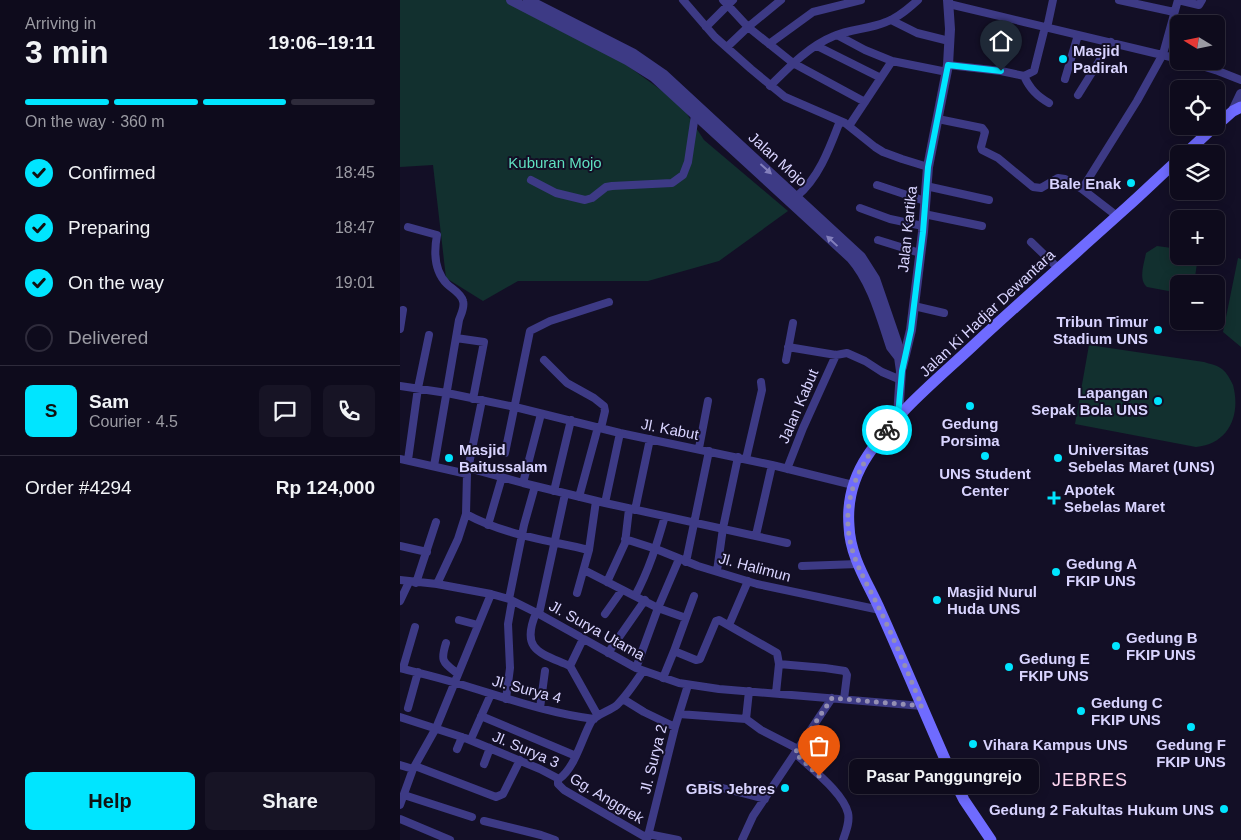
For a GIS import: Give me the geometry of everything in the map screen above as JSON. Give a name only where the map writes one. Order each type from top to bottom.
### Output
[{"type":"main road","points":[[1225,119],[1237,109]]},
{"type":"main road","points":[[1195,145],[1206,135]]},
{"type":"main road","name":"Jalan Ki Hadjar Dewantara","points":[[991,840],[964,800],[858,564],[851,545],[848,526],[850,501],[854,485],[860,468],[868,455],[898,416],[1170,167]]},
{"type":"street","points":[[511,0],[644,70],[742,154],[858,266],[871,292],[891,347],[898,357]]},
{"type":"street","name":"Jalan Mojo","points":[[528,0],[650,64],[663,74],[742,154],[797,196],[855,250],[867,265],[885,302],[898,342],[901,375],[898,416]]},
{"type":"street","points":[[682,0],[727,48],[785,97],[849,126],[883,152],[928,167]]},
{"type":"street","points":[[727,48],[748,26],[781,0]]},
{"type":"street","points":[[769,44],[813,12],[861,0]]},
{"type":"street","points":[[770,86],[793,63],[817,46],[838,35],[891,20],[918,0]]},
{"type":"street","points":[[838,35],[865,50],[892,61],[948,69],[1001,71],[1024,76],[1034,71],[1053,0]]},
{"type":"street","points":[[1119,0],[1174,12]]},
{"type":"street","points":[[1082,189],[1137,101],[1163,54],[1178,0],[1199,5],[1202,0]]},
{"type":"street","points":[[706,27],[728,2],[748,26],[793,63],[865,102]]},
{"type":"street","points":[[948,2],[1046,28],[1170,56]]},
{"type":"street","name":"Jalan Kartika","points":[[901,375],[911,330],[928,167],[948,69],[948,2]]},
{"type":"street","points":[[891,20],[917,33],[949,41]]},
{"type":"street","points":[[1065,78],[1078,35]]},
{"type":"street","points":[[1078,96],[1112,42]]},
{"type":"street","points":[[817,46],[881,78]]},
{"type":"street","points":[[849,126],[892,61]]},
{"type":"street","points":[[1215,70],[1241,80]]},
{"type":"street","points":[[1024,76],[1035,93],[1049,102]]},
{"type":"street","points":[[1237,109],[1241,94]]},
{"type":"street","points":[[530,180],[556,193],[586,200],[612,186],[672,183],[683,175],[688,162],[696,115]]},
{"type":"street","points":[[938,119],[982,128],[985,132],[982,150],[998,158],[1034,188],[1041,188],[1060,178],[1070,181],[1117,216]]},
{"type":"street","points":[[797,196],[818,169],[840,121]]},
{"type":"street","points":[[877,185],[924,201]]},
{"type":"street","points":[[926,186],[989,200]]},
{"type":"street","points":[[860,208],[890,219],[923,226]]},
{"type":"street","points":[[924,214],[982,226]]},
{"type":"street","points":[[408,227],[437,235],[436,258],[439,272],[447,284],[463,300],[434,466]]},
{"type":"street","points":[[878,240],[920,253]]},
{"type":"street","points":[[1031,242],[1058,268]]},
{"type":"street","points":[[505,453],[530,331],[550,322],[609,302]]},
{"type":"street","points":[[914,306],[944,312]]},
{"type":"street","points":[[400,330],[403,310]]},
{"type":"street","points":[[786,360],[793,323]]},
{"type":"street","points":[[429,335],[404,460],[502,477],[565,494],[787,543]]},
{"type":"street","points":[[456,338],[484,342],[473,398]]},
{"type":"street","points":[[788,347],[836,355],[844,353],[854,356],[878,370],[901,375]]},
{"type":"street","name":"Jalan Kabut","points":[[787,469],[836,355]]},
{"type":"street","points":[[544,360],[567,383],[594,398],[604,406],[605,411],[579,497]]},
{"type":"street","points":[[716,572],[723,528],[762,390],[761,382]]},
{"type":"street","name":"Jl. Kabut","points":[[400,386],[473,398],[620,433],[699,448],[854,485]]},
{"type":"street","points":[[437,584],[461,531],[466,514],[468,471],[482,400]]},
{"type":"street","points":[[699,448],[708,401]]},
{"type":"street","points":[[523,483],[540,414]]},
{"type":"street","points":[[554,491],[571,420]]},
{"type":"street","points":[[605,503],[620,433]]},
{"type":"street","points":[[607,582],[623,549],[650,439]]},
{"type":"street","points":[[565,494],[538,613],[531,629],[533,646],[548,656],[570,666],[596,717],[613,708],[623,699],[639,669],[658,608],[683,560],[709,451]]},
{"type":"street","points":[[756,535],[772,465]]},
{"type":"street","points":[[488,525],[502,477]]},
{"type":"street","points":[[506,699],[510,668],[508,624],[510,600],[522,535],[535,486]]},
{"type":"street","points":[[577,593],[589,550],[596,501]]},
{"type":"street","points":[[466,514],[488,525],[522,535],[589,550]]},
{"type":"street","points":[[635,596],[644,580],[656,548],[664,516]]},
{"type":"street","points":[[400,601],[413,582],[436,522]]},
{"type":"street","name":"Jl. Halimun","points":[[626,539],[656,548],[716,572],[748,581],[880,610]]},
{"type":"street","points":[[400,546],[426,552]]},
{"type":"street","points":[[802,566],[858,564]]},
{"type":"street","points":[[584,570],[658,608],[686,618]]},
{"type":"street","name":"Jl. Surya Utama","points":[[400,580],[437,584],[492,594],[510,600],[538,613],[639,669],[688,685],[922,706]]},
{"type":"street","points":[[729,625],[748,581]]},
{"type":"street","points":[[605,614],[622,590]]},
{"type":"street","points":[[400,805],[414,768],[436,728],[492,594]]},
{"type":"street","points":[[664,678],[694,596]]},
{"type":"street","points":[[608,653],[645,600]]},
{"type":"street","points":[[459,620],[478,625]]},
{"type":"street","points":[[674,651],[696,660],[700,659],[717,620],[775,651],[779,664],[776,693]]},
{"type":"street","points":[[402,668],[416,627]]},
{"type":"street","points":[[570,666],[583,639]]},
{"type":"street","points":[[446,643],[442,656],[443,662],[458,674]]},
{"type":"street","points":[[779,664],[843,670],[847,675],[844,699]]},
{"type":"street","name":"Jl. Surya 4","points":[[402,668],[540,708],[596,717]]},
{"type":"street","points":[[540,708],[545,671]]},
{"type":"street","points":[[408,708],[418,672]]},
{"type":"street","name":"Jl. Surya 2","points":[[647,837],[675,727],[688,685]]},
{"type":"street","points":[[746,719],[749,691]]},
{"type":"street","points":[[471,739],[491,694]]},
{"type":"street","points":[[742,840],[749,822],[832,698]]},
{"type":"street","points":[[623,699],[675,727]]},
{"type":"street","points":[[679,714],[746,719],[796,751],[845,805],[849,822],[843,840]]},
{"type":"street","points":[[481,716],[576,756]]},
{"type":"street","name":"Jl. Surya 3","points":[[400,717],[462,737],[520,760],[558,778],[564,775],[576,756],[596,717]]},
{"type":"street","points":[[457,749],[462,737]]},
{"type":"street","points":[[484,764],[490,748]]},
{"type":"street","points":[[400,765],[414,768],[496,797],[503,794],[520,760]]},
{"type":"street","name":"Gg. Anggrek","points":[[558,778],[558,784],[564,790],[647,837],[678,840]]},
{"type":"street","points":[[711,785],[765,799]]},
{"type":"street","points":[[404,795],[472,817]]},
{"type":"street","points":[[400,819],[450,840]]},
{"type":"street","points":[[484,821],[555,840]]},
{"type":"green space","name":"Kuburan Mojo","points":[[400,0],[510,0],[610,53],[661,90],[685,111],[704,140],[788,211],[719,261],[648,281],[518,281],[483,301],[446,278],[433,165],[400,167]]},
{"type":"green space","points":[[1157,246],[1170,248],[1170,265],[1197,265],[1195,275],[1170,275],[1170,291],[1147,287],[1142,276],[1146,253]]},
{"type":"green space","points":[[1238,258],[1241,259],[1241,347],[1223,332],[1225,330]]},
{"type":"green space","name":"Lapangan Sepak Bola UNS","points":[[1089,345],[1204,362],[1220,368],[1231,381],[1235,396],[1234,417],[1230,426],[1217,440],[1207,445],[1196,447],[1075,424]]},
{"type":"way so far","points":[[819,776],[795,753],[832,698],[922,706],[858,564],[848,526],[849,509],[856,476],[868,455],[887,430]]},
{"type":"place","name":"Masjid Padirah","points":[[1063,59]]},
{"type":"place","name":"Bale Enak","points":[[1131,183]]},
{"type":"place","name":"Tribun Timur Stadium UNS","points":[[1158,330]]},
{"type":"place","name":"Lapangan Sepak Bola UNS","points":[[1158,401]]},
{"type":"place","name":"Gedung Porsima","points":[[970,406]]},
{"type":"place","name":"UNS Student Center","points":[[985,456]]},
{"type":"place","name":"Masjid Baitussalam","points":[[449,458]]},
{"type":"place","name":"Universitas Sebelas Maret (UNS)","points":[[1058,458]]},
{"type":"place","name":"Apotek Sebelas Maret","points":[[1054,498]]},
{"type":"place","name":"Gedung A FKIP UNS","points":[[1056,572]]},
{"type":"place","name":"Masjid Nurul Huda UNS","points":[[937,600]]},
{"type":"place","name":"Gedung B FKIP UNS","points":[[1116,646]]},
{"type":"place","name":"Gedung E FKIP UNS","points":[[1009,667]]},
{"type":"place","name":"Gedung C FKIP UNS","points":[[1081,711]]},
{"type":"place","name":"Gedung F FKIP UNS","points":[[1191,727]]},
{"type":"place","name":"Vihara Kampus UNS","points":[[973,744]]},
{"type":"place","name":"Pasar Panggungrejo","points":[[819,776]]},
{"type":"place","name":"GBIS Jebres","points":[[785,788]]},
{"type":"place","name":"Gedung 2 Fakultas Hukum UNS","points":[[1224,809]]},
{"type":"district","name":"JEBRES","points":[[1090,780]]},
{"type":"route","points":[[887,430],[898,416],[902,371],[911,330],[923,232],[928,167],[948,65],[1001,71]]}]
